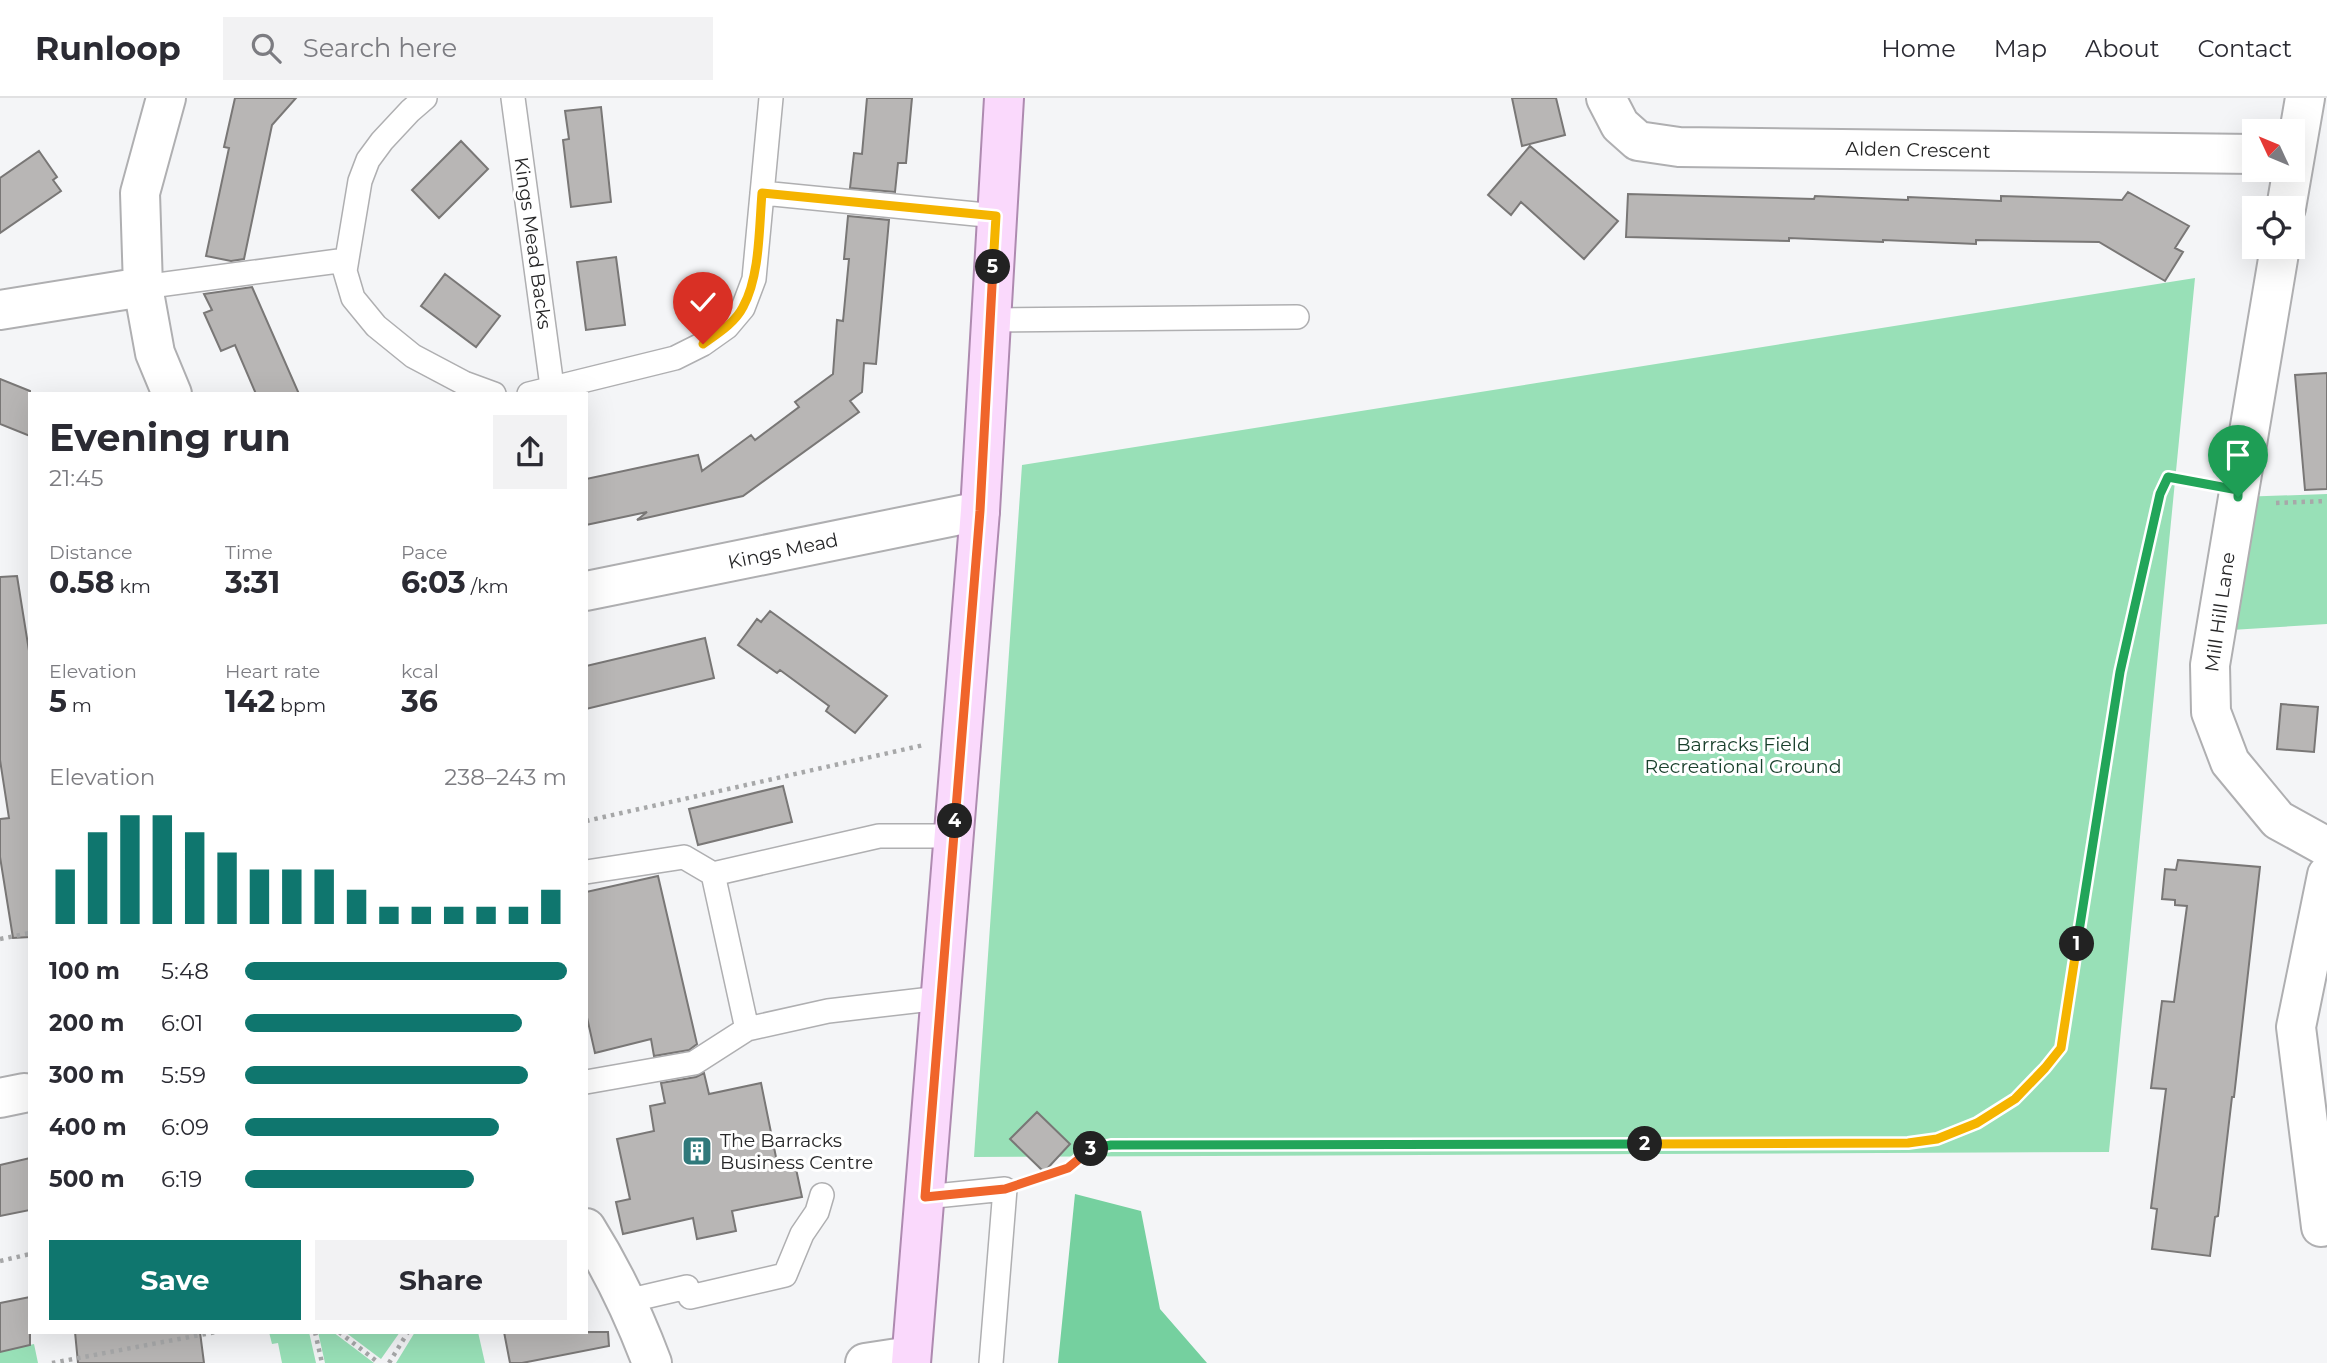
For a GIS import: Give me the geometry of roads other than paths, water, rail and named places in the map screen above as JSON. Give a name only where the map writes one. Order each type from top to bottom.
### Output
[{"type":"main road","points":[[911,1360],[980,511],[1004,98]]},
{"type":"street","points":[[166,98],[140,193],[143,287],[155,353],[171,392]]},
{"type":"street","name":"Alden Crescent","points":[[1606,98],[1620,125],[1638,141],[1679,147],[2242,154]]},
{"type":"street","points":[[2301,119],[2305,98]]},
{"type":"street","name":"Mill Hill Lane","points":[[2278,259],[2210,665],[2211,712],[2230,762],[2278,820],[2327,847]]},
{"type":"street","points":[[0,310],[143,287]]},
{"type":"street","name":"Kings Mead","points":[[588,590],[980,511]]},
{"type":"street","points":[[2321,1227],[2296,1027],[2327,875]]},
{"type":"street","points":[[588,1232],[627,1301],[652,1363]]},
{"type":"street","points":[[865,1363],[911,1360]]},
{"type":"lane","points":[[425,98],[382,141],[368,160],[360,181],[345,271],[353,298],[376,327],[413,356],[464,383],[489,392]]},
{"type":"lane","name":"Kings Mead Backs","points":[[513,98],[553,391]]},
{"type":"lane","points":[[553,391],[675,358],[703,344],[727,327],[743,308],[754,279],[771,98]]},
{"type":"lane","points":[[762,193],[996,216]]},
{"type":"lane","points":[[143,287],[346,260]]},
{"type":"lane","points":[[990,320],[1297,317]]},
{"type":"lane","points":[[588,872],[684,857],[713,874],[879,836],[954,836]]},
{"type":"lane","points":[[713,874],[747,1029]]},
{"type":"lane","points":[[588,1082],[694,1063],[747,1029],[828,1011],[940,998]]},
{"type":"lane","points":[[925,1197],[1005,1189],[991,1363]]},
{"type":"lane","points":[[627,1301],[687,1287],[690,1297],[785,1275],[802,1234],[817,1212],[822,1195]]},
{"type":"place","name":"The Barracks Business Centre","points":[[697,1151]]},
{"type":"park label","name":"Barracks Field Recreational Ground","points":[[1743,755]]}]
